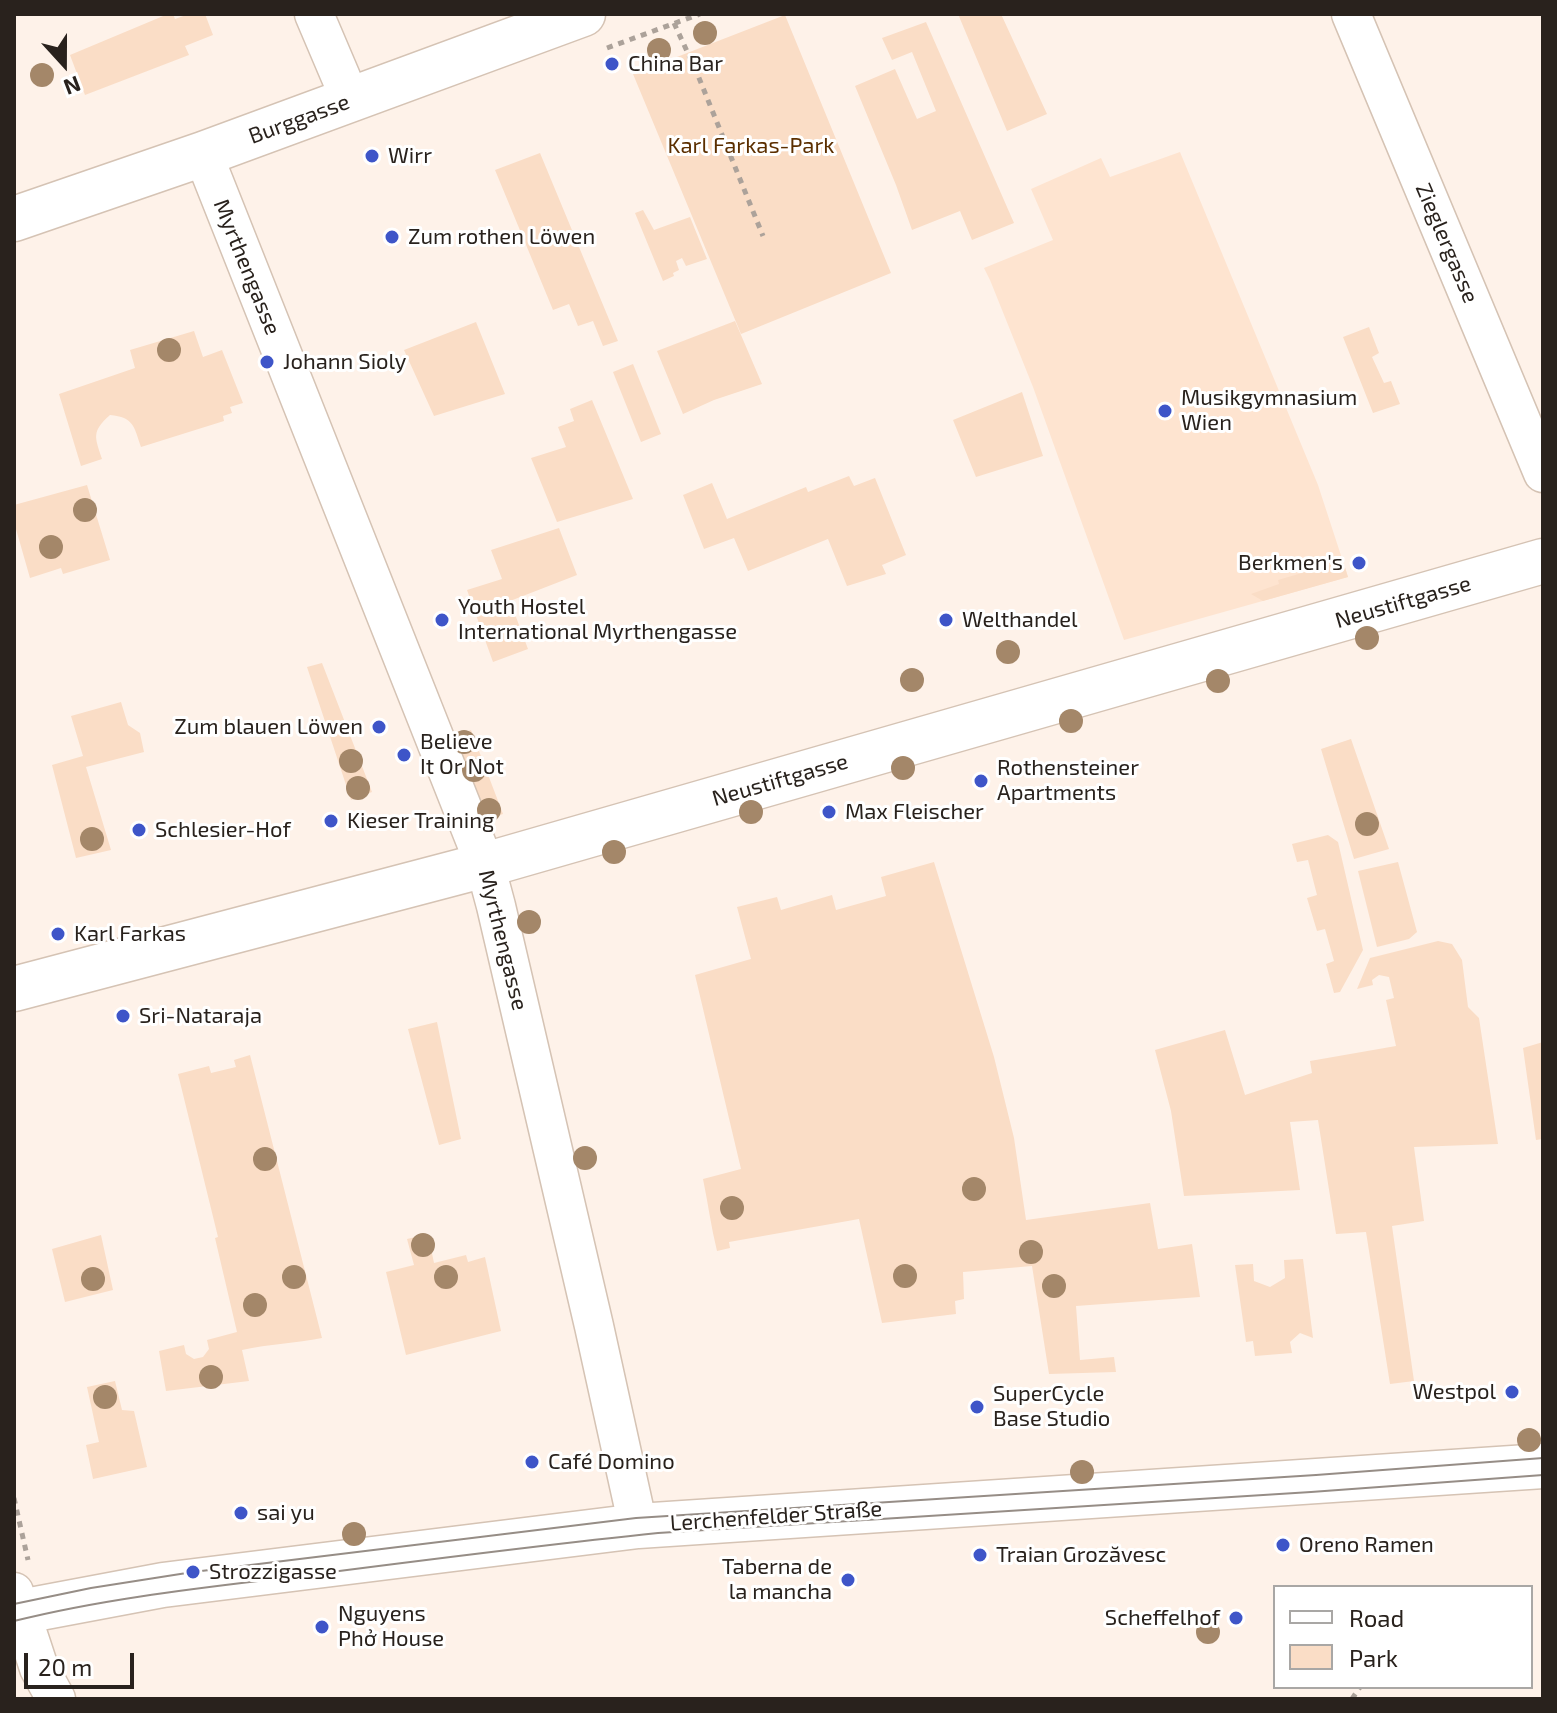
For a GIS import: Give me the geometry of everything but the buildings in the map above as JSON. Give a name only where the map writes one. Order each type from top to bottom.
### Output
[{"type":"main road","name":"Burggasse","points":[[14,219],[351,101],[583,14]]},
{"type":"main road","name":"Neustiftgasse","points":[[14,989],[485,865],[1543,561]]},
{"type":"main road","name":"Lerchenfelder Straße","points":[[20,1595],[163,1585],[638,1526],[1543,1466]]},
{"type":"street","points":[[314,14],[351,101]]},
{"type":"street","name":"Zieglergasse","points":[[1351,14],[1543,473]]},
{"type":"street","name":"Myrthengasse","points":[[203,154],[485,865],[638,1526]]},
{"type":"street","points":[[20,1595],[39,1668],[56,1699]]},
{"type":"path","points":[[674,23],[763,236]]},
{"type":"path","points":[[14,1498],[20,1595]]},
{"type":"shaded area","name":"Musikgymnasium Wien","points":[[1180,152],[1318,485],[1348,577],[1124,640],[1033,387],[984,268],[1053,240],[1031,189],[1101,158],[1110,177]]},
{"type":"green space","points":[[173,14],[175,19],[189,14],[205,14],[213,35],[185,46],[189,55],[85,95],[70,55]]},
{"type":"green space","points":[[958,14],[1001,14],[1047,114],[1007,131]]},
{"type":"green space","name":"Karl Farkas-Park","points":[[785,15],[891,273],[741,334],[633,74]]},
{"type":"green space","points":[[926,22],[1014,223],[972,240],[960,211],[912,230],[855,86],[895,69],[917,119],[936,111],[912,52],[892,60],[882,38]]},
{"type":"green space","points":[[540,153],[618,341],[603,346],[593,321],[578,326],[569,304],[553,310],[495,170]]},
{"type":"green space","points":[[643,210],[654,230],[690,217],[707,259],[686,266],[682,258],[676,261],[679,270],[663,281],[635,213]]},
{"type":"green space","points":[[735,321],[762,384],[683,414],[657,351]]},
{"type":"green space","points":[[476,322],[505,394],[434,416],[404,350]]},
{"type":"green space","points":[[1369,327],[1379,353],[1372,357],[1384,383],[1391,381],[1400,404],[1373,413],[1343,337]]},
{"type":"green space","points":[[194,331],[203,357],[222,350],[243,403],[230,407],[232,413],[223,416],[224,421],[141,447],[129,421],[110,415],[96,435],[102,459],[81,466],[59,394],[135,368],[130,350]]},
{"type":"green space","points":[[633,364],[661,434],[641,442],[613,372]]},
{"type":"green space","points":[[1022,392],[1043,456],[976,477],[953,420]]},
{"type":"green space","points":[[592,400],[633,499],[557,522],[531,458],[566,447],[558,427],[574,421],[570,409]]},
{"type":"green space","points":[[849,476],[854,486],[875,478],[906,555],[882,565],[886,574],[847,586],[828,539],[748,571],[734,538],[704,549],[683,495],[712,483],[727,519],[806,487],[808,492]]},
{"type":"green space","points":[[87,485],[110,560],[63,574],[61,568],[30,578],[14,522],[14,505]]},
{"type":"green space","points":[[559,528],[577,575],[510,601],[528,649],[493,662],[467,590],[502,579],[491,550]]},
{"type":"green space","points":[[1343,561],[1348,577],[1263,601],[1251,594],[1279,584],[1278,580]]},
{"type":"green space","points":[[322,663],[372,792],[351,800],[307,667]]},
{"type":"green space","points":[[121,702],[128,725],[140,733],[144,752],[86,767],[111,850],[76,858],[52,765],[83,756],[71,716]]},
{"type":"green space","points":[[471,730],[503,814],[484,820],[452,736]]},
{"type":"green space","points":[[1351,739],[1389,849],[1354,859],[1321,749]]},
{"type":"green space","points":[[1328,835],[1338,842],[1363,950],[1340,992],[1334,993],[1326,964],[1334,961],[1325,929],[1317,931],[1307,898],[1317,895],[1308,860],[1297,862],[1292,844]]},
{"type":"green space","points":[[934,862],[994,1057],[1014,1138],[1026,1220],[1150,1203],[1158,1249],[1192,1244],[1200,1297],[1076,1306],[1080,1360],[1114,1357],[1116,1372],[1049,1374],[1032,1266],[963,1272],[964,1299],[955,1301],[956,1314],[882,1323],[859,1219],[729,1242],[730,1248],[717,1251],[703,1179],[741,1169],[695,975],[751,959],[737,907],[777,897],[781,910],[832,895],[836,910],[886,896],[881,877]]},
{"type":"green space","points":[[1398,862],[1417,932],[1409,939],[1377,947],[1358,871]]},
{"type":"green space","points":[[1438,941],[1452,944],[1462,960],[1468,1007],[1479,1018],[1498,1144],[1414,1147],[1424,1221],[1392,1226],[1414,1381],[1390,1384],[1366,1232],[1336,1234],[1318,1120],[1290,1122],[1300,1190],[1184,1196],[1171,1111],[1155,1050],[1225,1030],[1245,1095],[1312,1073],[1310,1061],[1396,1046],[1386,1000],[1394,998],[1389,977],[1379,975],[1372,980],[1373,985],[1357,989],[1370,958]]},
{"type":"green space","points":[[437,1022],[461,1139],[439,1145],[408,1029]]},
{"type":"green space","points":[[1543,1042],[1543,1139],[1536,1140],[1523,1048]]},
{"type":"green space","points":[[250,1055],[322,1338],[242,1350],[249,1381],[166,1391],[159,1351],[184,1345],[186,1354],[194,1359],[203,1357],[209,1349],[207,1340],[237,1332],[215,1238],[218,1237],[178,1074],[209,1066],[211,1073],[236,1067],[234,1060]]},
{"type":"green space","points":[[428,1234],[434,1263],[466,1255],[468,1262],[485,1257],[501,1331],[406,1355],[386,1272],[414,1265],[407,1239]]},
{"type":"green space","points":[[101,1235],[113,1290],[65,1302],[52,1249]]},
{"type":"green space","points":[[1303,1259],[1313,1338],[1300,1333],[1290,1342],[1292,1353],[1255,1356],[1253,1341],[1246,1342],[1235,1265],[1253,1264],[1254,1281],[1270,1287],[1285,1278],[1284,1260]]},
{"type":"green space","points":[[115,1381],[122,1410],[134,1411],[147,1467],[93,1479],[86,1445],[99,1442],[87,1387]]},
{"type":"tram line","points":[[14,1604],[193,1572],[636,1518],[1543,1458]]},
{"type":"tram line","points":[[14,1621],[87,1605],[160,1594],[658,1533],[1543,1475]]},
{"type":"place","name":"China Bar","points":[[612,64]]},
{"type":"place","name":"Wirr","points":[[372,156]]},
{"type":"place","name":"Zum rothen Löwen","points":[[392,237]]},
{"type":"place","name":"Johann Sioly","points":[[267,362]]},
{"type":"place","name":"Musikgymnasium Wien","points":[[1165,411]]},
{"type":"place","name":"Berkmen's","points":[[1359,563]]},
{"type":"place","name":"Youth Hostel International Myrthengasse","points":[[442,620]]},
{"type":"place","name":"Welthandel","points":[[946,620]]},
{"type":"place","name":"Zum blauen Löwen","points":[[379,727]]},
{"type":"place","name":"Believe It Or Not","points":[[404,755]]},
{"type":"place","name":"Rothensteiner Apartments","points":[[981,781]]},
{"type":"place","name":"Max Fleischer","points":[[829,812]]},
{"type":"place","name":"Kieser Training","points":[[331,821]]},
{"type":"place","name":"Schlesier-Hof","points":[[139,830]]},
{"type":"place","name":"Karl Farkas","points":[[58,934]]},
{"type":"place","name":"Sri-Nataraja","points":[[123,1016]]},
{"type":"place","name":"Westpol","points":[[1512,1392]]},
{"type":"place","name":"SuperCycle Base Studio","points":[[977,1407]]},
{"type":"place","name":"Café Domino","points":[[532,1462]]},
{"type":"place","name":"sai yu","points":[[241,1513]]},
{"type":"place","name":"Oreno Ramen","points":[[1283,1545]]},
{"type":"place","name":"Traian Grozăvesc","points":[[980,1555]]},
{"type":"place","name":"Strozzigasse","points":[[193,1572]]},
{"type":"place","name":"Taberna de la mancha","points":[[848,1580]]},
{"type":"place","name":"Scheffelhof","points":[[1236,1618]]},
{"type":"place","name":"Nguyens Phở House","points":[[322,1627]]}]
